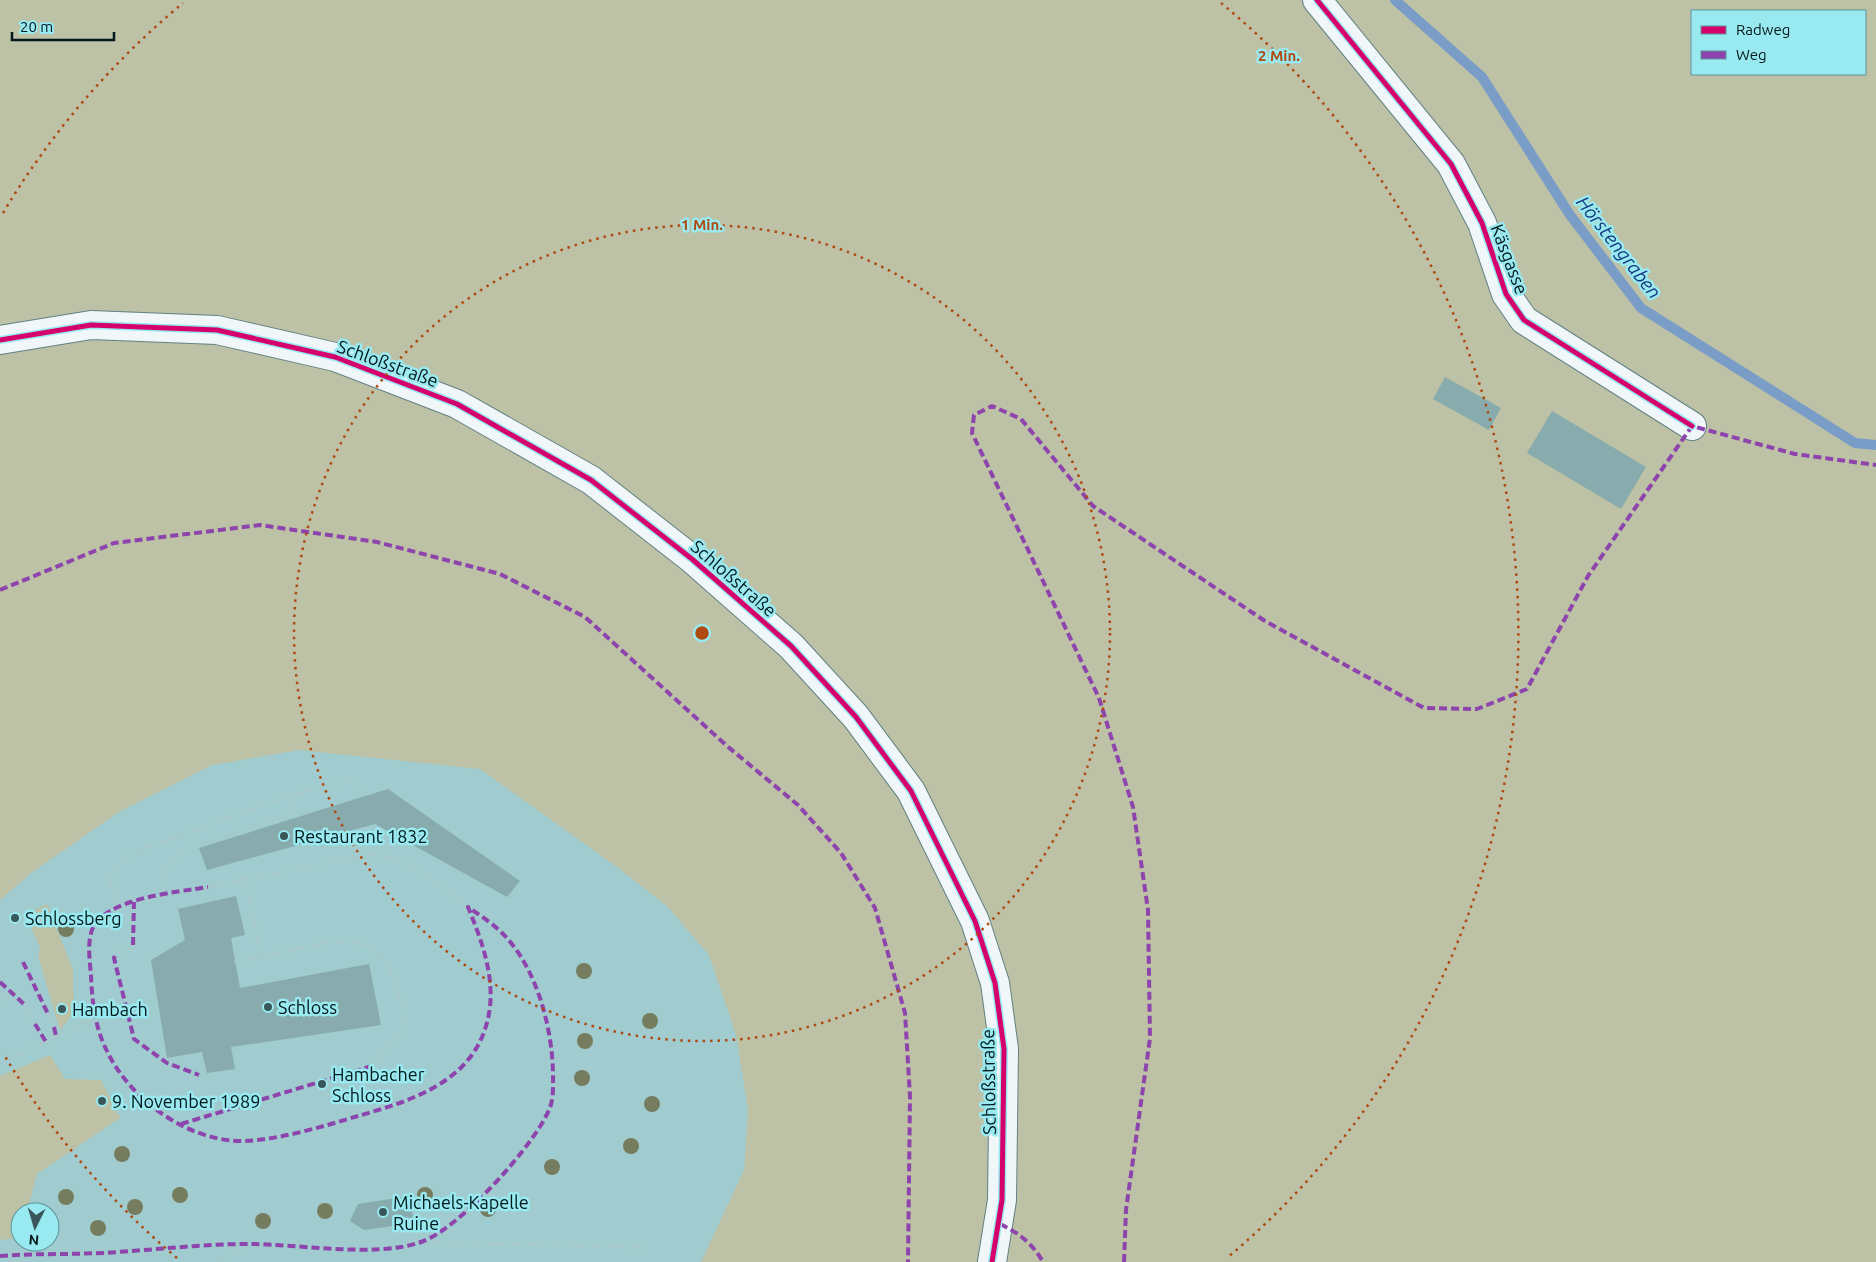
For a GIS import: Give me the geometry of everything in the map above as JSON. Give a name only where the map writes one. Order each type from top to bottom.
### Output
[{"type":"street","name":"Käsgasse","points":[[1317,0],[1451,164],[1482,222],[1506,294],[1524,320],[1692,426]]},
{"type":"street","name":"Schloßstraße","points":[[0,340],[91,325],[217,330],[335,357],[440,397],[457,404],[591,480],[692,559],[791,646],[856,717],[911,791],[975,921],[995,983],[1004,1050],[1002,1200],[992,1262]]},
{"type":"path","points":[[118,906],[108,877],[128,856],[289,796],[353,780],[366,796]]},
{"type":"path","points":[[164,894],[163,871],[186,848],[295,812],[289,796]]},
{"type":"path","points":[[208,887],[374,854],[400,860],[408,864],[468,907]]},
{"type":"path","points":[[246,878],[261,957]]},
{"type":"path","points":[[234,962],[335,941],[366,944],[388,963],[404,1008],[401,1035],[385,1048],[372,1066]]},
{"type":"path","points":[[115,956],[133,945]]},
{"type":"path","points":[[0,1001],[10,992]]},
{"type":"path","points":[[25,1005],[35,1024]]},
{"type":"path","points":[[48,1014],[54,1027]]},
{"type":"path","points":[[0,1064],[95,1018]]},
{"type":"path","points":[[423,1242],[645,1247]]},
{"type":"path","points":[[218,1262],[250,1244]]},
{"type":"green space","points":[[0,0],[1876,0],[1876,1262],[701,1262],[744,1170],[748,1110],[736,1035],[709,955],[667,906],[617,867],[480,769],[299,750],[212,765],[119,812],[31,873],[0,900]]},
{"type":"green space","points":[[47,904],[73,970],[74,1012],[60,1030],[38,956],[40,948],[26,915]]},
{"type":"green space","points":[[50,1055],[65,1079],[101,1080],[120,1118],[37,1174],[30,1202],[10,1202],[10,1239],[0,1240],[0,1076]]},
{"type":"building","points":[[1445,377],[1501,408],[1489,430],[1433,399]]},
{"type":"building","points":[[1552,411],[1646,467],[1621,509],[1527,453]]},
{"type":"building","name":"Restaurant 1832","points":[[388,789],[520,881],[507,897],[375,824],[207,870],[199,848]]},
{"type":"building","name":"Schloss","points":[[236,896],[245,935],[231,938],[240,988],[369,964],[381,1025],[231,1047],[235,1069],[207,1073],[202,1052],[167,1058],[151,960],[185,940],[178,909]]},
{"type":"building","name":"Michaels-Kapelle Ruine","points":[[410,1196],[414,1223],[364,1230],[350,1221],[358,1204]]},
{"type":"waterway","name":"Hörstengraben","points":[[1395,0],[1482,77],[1570,215],[1641,308],[1855,443],[1876,445]]},
{"type":"marked path","points":[[1124,1262],[1126,1210],[1150,1038],[1148,910],[1133,807],[1099,698],[972,433],[974,415],[992,406],[1021,419],[1093,506],[1265,621],[1424,708],[1477,709],[1527,689],[1588,576],[1692,426],[1795,454],[1876,465]]},
{"type":"marked path","points":[[0,590],[114,543],[260,525],[377,542],[500,574],[585,617],[727,746],[798,805],[841,853],[875,908],[905,1013],[910,1096],[908,1262]]},
{"type":"marked path","points":[[0,1256],[103,1253],[233,1244],[360,1250],[403,1247],[421,1242],[437,1234],[455,1221],[511,1165],[540,1126],[551,1106],[553,1082],[550,1037],[541,1000],[526,965],[516,950],[497,928],[468,907],[488,968],[490,984],[489,1016],[475,1050],[463,1066],[432,1089],[376,1111],[301,1132],[257,1140],[223,1139],[202,1134],[182,1126],[163,1114],[129,1085],[116,1067],[102,1041],[92,994],[89,953],[90,935],[99,919],[111,910],[143,898],[208,887]]},
{"type":"marked path","points":[[133,945],[134,902]]},
{"type":"marked path","points":[[115,956],[134,1039],[167,1063],[199,1075]]},
{"type":"marked path","points":[[23,962],[48,1014]]},
{"type":"marked path","points":[[0,982],[25,1005]]},
{"type":"marked path","points":[[35,1024],[46,1042]]},
{"type":"marked path","points":[[54,1027],[56,1036]]},
{"type":"marked path","points":[[181,1124],[372,1066]]},
{"type":"marked path","points":[[1000,1224],[1025,1240],[1043,1262]]},
{"type":"cycle path","points":[[1317,0],[1451,164],[1482,223],[1506,294],[1524,320],[1692,426]]},
{"type":"cycle path","points":[[0,340],[91,325],[217,330],[335,357],[457,404],[591,480],[692,559],[791,646],[856,717],[911,791],[975,921],[995,983],[1004,1049],[1002,1200],[992,1262]]},
{"type":"place","name":"Restaurant 1832","points":[[284,836]]},
{"type":"place","name":"Schlossberg","points":[[15,918]]},
{"type":"place","name":"Schloss","points":[[268,1007]]},
{"type":"place","name":"Hambach","points":[[62,1009]]},
{"type":"place","name":"Hambacher Schloss","points":[[322,1084]]},
{"type":"place","name":"9. November 1989","points":[[102,1101]]},
{"type":"place","name":"Michaels-Kapelle Ruine","points":[[383,1212]]}]
